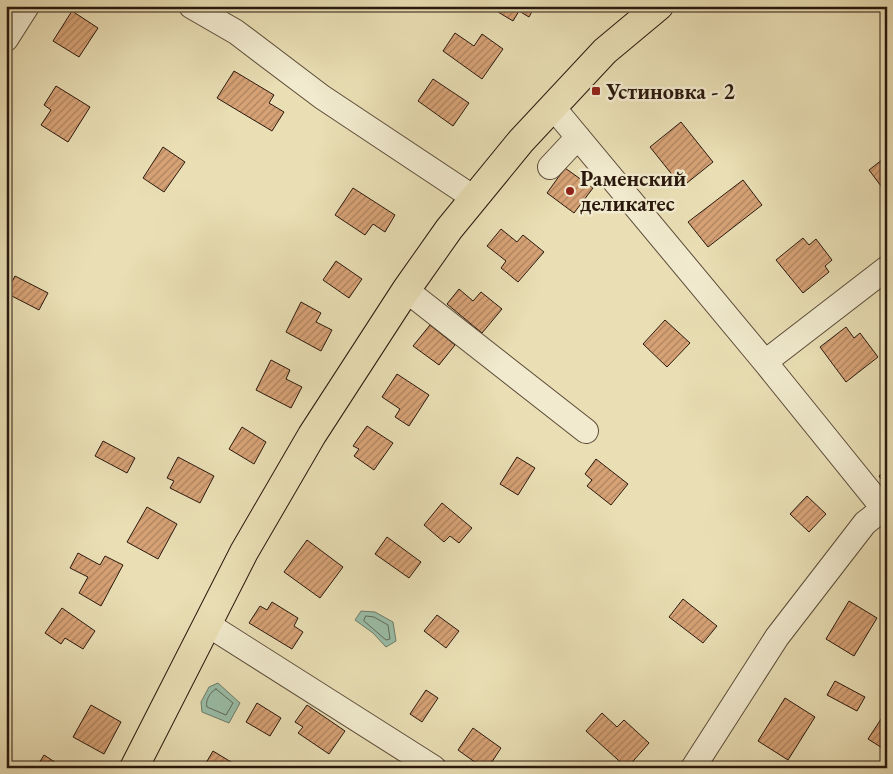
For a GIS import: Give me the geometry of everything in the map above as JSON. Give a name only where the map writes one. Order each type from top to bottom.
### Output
[{"type":"main road","points":[[134,768],[244,552],[312,435],[406,290],[474,198],[552,106],[605,51],[659,6]]},
{"type":"street","points":[[6,39],[27,6]]},
{"type":"street","points":[[191,6],[236,32],[322,97],[474,198]]},
{"type":"street","points":[[552,106],[766,362],[885,511],[864,523],[777,637],[693,768]]},
{"type":"street","points":[[550,167],[578,137]]},
{"type":"street","points":[[766,362],[887,268]]},
{"type":"street","points":[[406,290],[586,432]]},
{"type":"street","points":[[207,624],[434,768]]},
{"type":"water","points":[[361,611],[375,612],[393,622],[396,641],[386,647],[373,633],[355,620]]},
{"type":"water","points":[[218,683],[240,703],[229,723],[202,712],[201,702],[209,687]]},
{"type":"building","points":[[488,6],[535,6],[529,17],[519,11],[513,21]]},
{"type":"building","points":[[72,11],[98,28],[79,57],[53,41]]},
{"type":"building","points":[[455,33],[474,46],[482,34],[503,49],[482,79],[443,51]]},
{"type":"building","points":[[234,71],[274,95],[269,103],[284,112],[272,131],[217,98]]},
{"type":"building","points":[[433,79],[469,103],[453,126],[418,101]]},
{"type":"building","points":[[56,86],[90,107],[68,142],[41,125],[51,110],[44,105]]},
{"type":"building","points":[[681,122],[713,162],[682,187],[650,147]]},
{"type":"building","points":[[163,147],[185,162],[164,192],[143,178]]},
{"type":"building","points":[[887,156],[887,194],[869,170]]},
{"type":"building","name":"Раменский деликатес","points":[[565,168],[593,188],[574,213],[547,193]]},
{"type":"building","points":[[743,180],[762,205],[708,247],[688,222]]},
{"type":"building","points":[[353,188],[395,215],[385,232],[373,224],[365,235],[335,215]]},
{"type":"building","points":[[501,229],[517,242],[523,235],[544,252],[518,282],[501,268],[506,261],[487,246]]},
{"type":"building","points":[[803,238],[809,245],[816,239],[832,260],[825,266],[829,272],[803,293],[776,260]]},
{"type":"building","points":[[336,261],[362,279],[349,298],[323,280]]},
{"type":"building","points":[[15,276],[48,293],[39,310],[6,293]]},
{"type":"building","points":[[459,289],[473,301],[481,292],[502,309],[482,333],[447,304]]},
{"type":"building","points":[[301,302],[321,313],[316,322],[332,330],[321,351],[286,332]]},
{"type":"building","points":[[665,320],[690,343],[667,367],[643,344]]},
{"type":"building","points":[[430,325],[455,345],[439,365],[413,346]]},
{"type":"building","points":[[846,327],[854,338],[860,333],[878,357],[846,382],[820,347]]},
{"type":"building","points":[[271,360],[290,370],[286,379],[302,387],[291,408],[256,390]]},
{"type":"building","points":[[397,374],[429,395],[409,426],[395,417],[400,409],[382,397]]},
{"type":"building","points":[[367,426],[393,443],[374,470],[354,456],[359,449],[353,446]]},
{"type":"building","points":[[242,427],[266,442],[254,464],[229,449]]},
{"type":"building","points":[[103,441],[135,458],[127,473],[95,456]]},
{"type":"building","points":[[178,457],[214,476],[200,503],[170,488],[174,481],[167,478]]},
{"type":"building","points":[[517,457],[535,468],[518,495],[500,484]]},
{"type":"building","points":[[596,459],[628,484],[611,505],[587,486],[592,480],[585,474]]},
{"type":"building","points":[[887,470],[887,487],[879,476]]},
{"type":"building","points":[[807,496],[826,514],[809,532],[790,514]]},
{"type":"building","points":[[442,503],[472,528],[459,543],[450,536],[444,542],[424,525]]},
{"type":"building","points":[[147,507],[177,524],[158,559],[127,542]]},
{"type":"building","points":[[387,537],[421,562],[409,578],[375,554]]},
{"type":"building","points":[[307,540],[343,567],[320,598],[284,572]]},
{"type":"building","points":[[78,553],[100,565],[105,556],[123,565],[101,606],[79,593],[88,577],[70,568]]},
{"type":"building","points":[[683,599],[717,626],[703,643],[669,617]]},
{"type":"building","points":[[849,601],[877,618],[854,656],[826,639]]},
{"type":"building","points":[[272,602],[298,618],[294,626],[303,632],[292,649],[249,623],[260,606],[267,610]]},
{"type":"building","points":[[62,608],[95,631],[83,649],[65,638],[61,644],[45,633]]},
{"type":"building","points":[[437,615],[459,631],[446,648],[424,631]]},
{"type":"building","points":[[835,681],[865,697],[857,711],[827,695]]},
{"type":"building","points":[[426,690],[438,698],[422,722],[410,714]]},
{"type":"building","points":[[785,698],[815,717],[788,760],[758,741]]},
{"type":"building","points":[[257,703],[281,718],[270,736],[246,722]]},
{"type":"building","points":[[91,705],[121,722],[104,754],[73,737]]},
{"type":"building","points":[[307,705],[345,731],[329,754],[298,733],[303,727],[295,722]]},
{"type":"building","points":[[887,710],[887,751],[868,739]]},
{"type":"building","points":[[602,713],[617,727],[624,720],[649,743],[627,768],[586,731]]},
{"type":"building","points":[[473,728],[501,748],[488,768],[483,768],[458,750]]},
{"type":"building","points":[[213,751],[241,768],[203,768]]},
{"type":"building","points":[[44,755],[64,768],[36,768]]},
{"type":"place","name":"Устиновка - 2","points":[[596,91]]},
{"type":"place","name":"Раменский деликатес","points":[[570,191]]}]
